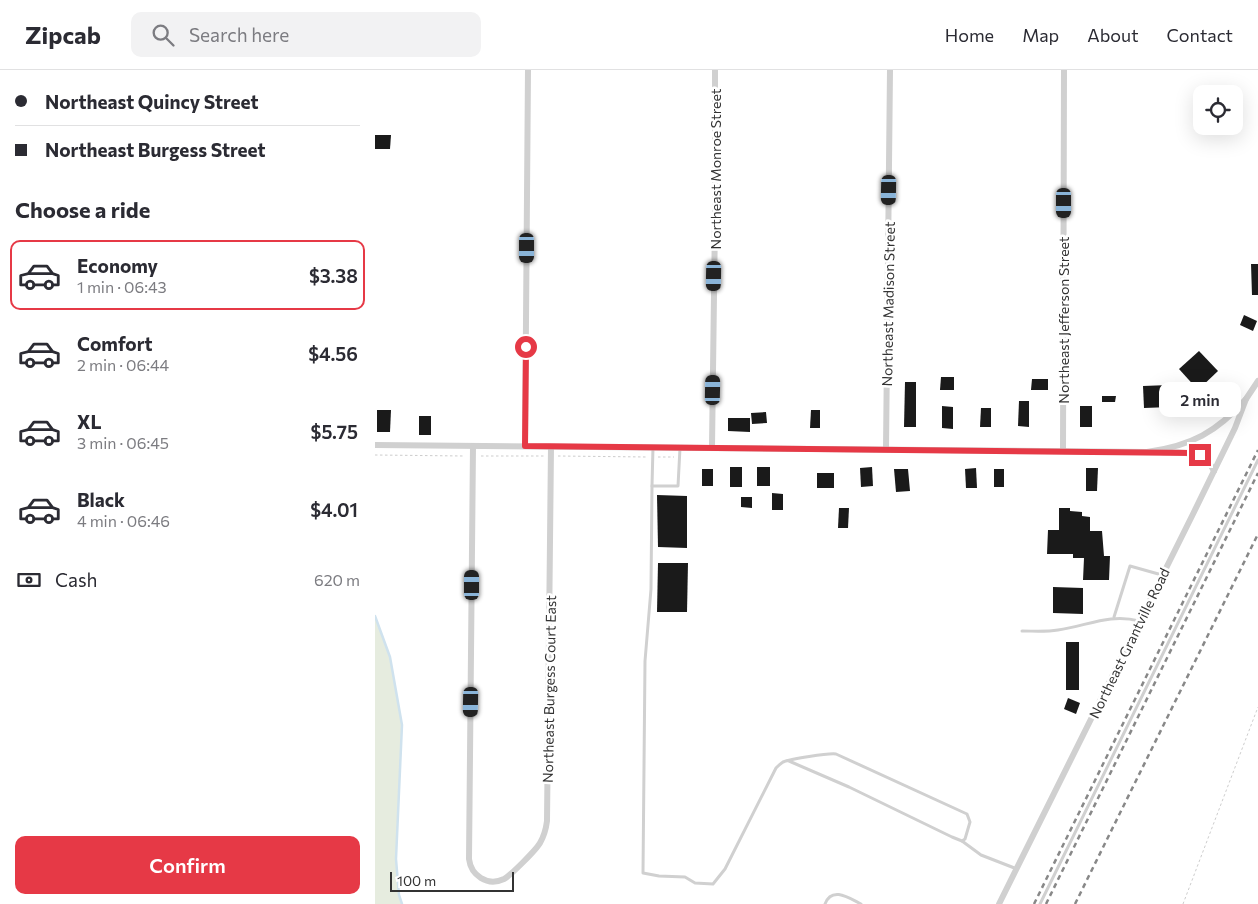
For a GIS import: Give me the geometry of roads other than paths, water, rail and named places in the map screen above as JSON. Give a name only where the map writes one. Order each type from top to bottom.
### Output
[{"type":"street","points":[[525,446],[528,70]]},
{"type":"street","name":"Northeast Monroe Street","points":[[712,447],[715,70]]},
{"type":"street","name":"Northeast Madison Street","points":[[886,449],[890,70]]},
{"type":"street","name":"Northeast Jefferson Street","points":[[1063,451],[1064,70]]},
{"type":"street","name":"Northeast Grantville Road","points":[[999,904],[1163,575],[1235,428],[1247,399],[1258,381]]},
{"type":"street","points":[[1147,452],[1175,447],[1201,436],[1230,417],[1247,399]]},
{"type":"street","points":[[375,445],[1194,453],[1210,463],[1214,471]]},
{"type":"street","name":"Northeast Burgess Court East","points":[[473,446],[469,859],[472,869],[481,878],[488,881],[503,879],[539,846],[547,821],[551,446]]},
{"type":"lane","points":[[653,447],[651,590],[645,661],[643,873],[685,877],[695,883],[713,884],[725,869],[776,768],[783,762],[829,753],[836,754],[967,814],[970,822],[965,839],[962,841]]},
{"type":"lane","points":[[652,486],[678,486],[681,447]]},
{"type":"lane","points":[[1040,904],[1258,460]]},
{"type":"lane","points":[[1114,617],[1131,566],[1163,575]]},
{"type":"lane","points":[[1022,631],[1055,631],[1114,617],[1140,621]]},
{"type":"lane","points":[[789,761],[849,787],[962,841],[981,855],[1017,869]]},
{"type":"lane","points":[[825,904],[827,899],[837,894],[861,904]]},
{"type":"waterway","points":[[375,616],[390,657],[402,725],[396,859],[399,895],[402,904]]},
{"type":"railway","points":[[1034,904],[1258,450]]},
{"type":"railway","points":[[1046,904],[1258,473]]},
{"type":"railway","points":[[1075,904],[1258,534]]}]
